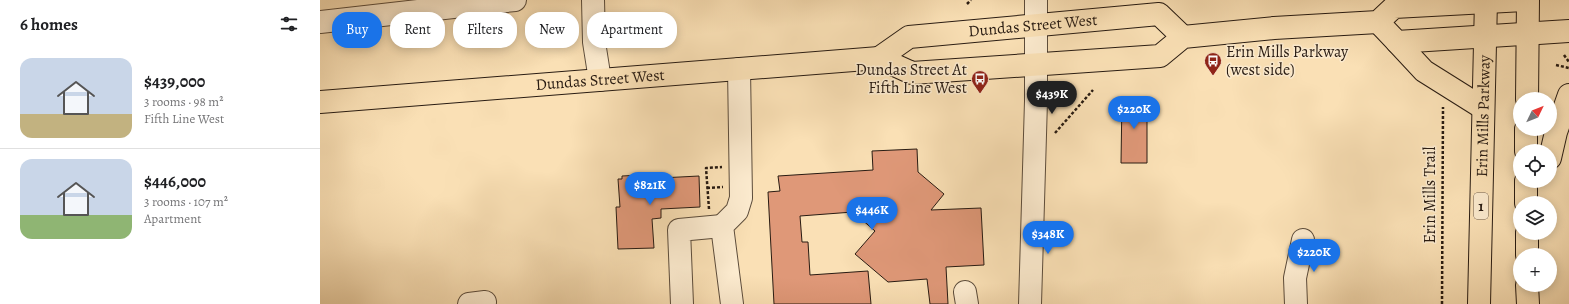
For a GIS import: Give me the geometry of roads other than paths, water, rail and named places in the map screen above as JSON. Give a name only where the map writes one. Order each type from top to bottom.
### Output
[{"type":"main road","points":[[1183,37],[1274,28],[1378,22],[1394,8],[1421,3],[1524,0]]},
{"type":"main road","points":[[1527,92],[1528,0]]},
{"type":"main road","name":"Erin Mills Parkway","points":[[1479,304],[1486,1]]},
{"type":"main road","name":"Dundas Street West","points":[[320,102],[880,58],[912,73],[1160,56],[1183,37],[1159,14],[909,37],[880,58]]},
{"type":"main road","points":[[1378,22],[1424,70],[1483,108]]},
{"type":"main road","points":[[1397,42],[1569,31]]},
{"type":"main road","points":[[1553,144],[1569,95]]},
{"type":"main road","points":[[1528,292],[1528,304]]},
{"type":"street","points":[[320,22],[515,0]]},
{"type":"street","points":[[594,0],[594,42],[600,80]]},
{"type":"street","points":[[1030,304],[1036,64],[1036,0]]},
{"type":"street","points":[[682,304],[679,230],[722,226],[737,211],[741,198],[739,69]]},
{"type":"street","points":[[722,226],[732,304]]},
{"type":"street","points":[[1296,304],[1295,278],[1303,240]]},
{"type":"place","name":"Erin Mills Parkway (west side)","points":[[1213,76]]},
{"type":"place","name":"Dundas Street At Fifth Line West","points":[[980,94]]}]
